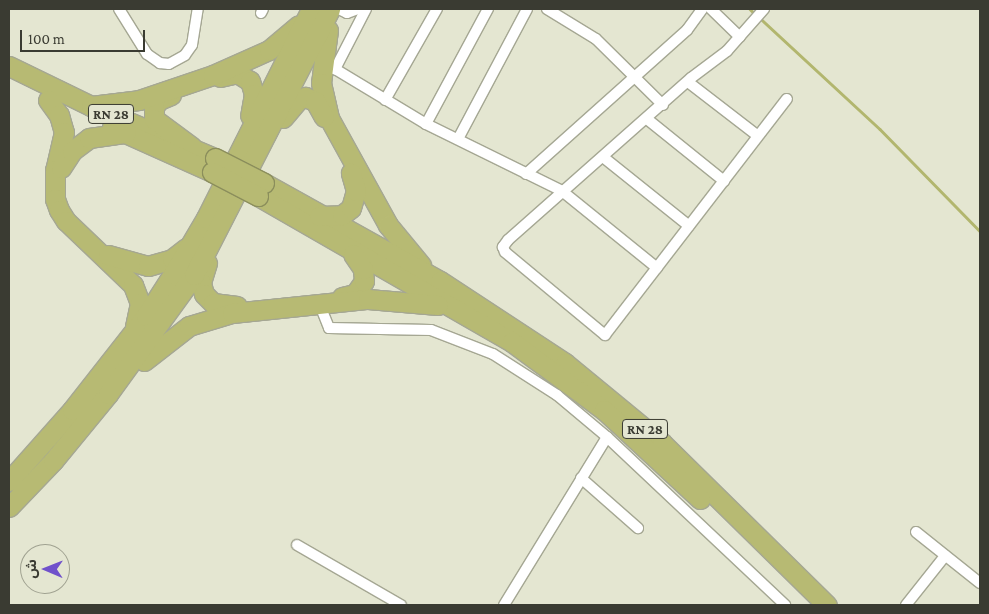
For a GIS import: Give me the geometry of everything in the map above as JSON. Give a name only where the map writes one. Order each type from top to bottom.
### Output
[{"type":"highway","points":[[9,481],[72,410],[132,334],[194,240],[247,154],[331,9]]},
{"type":"highway","points":[[331,9],[321,83],[329,118],[388,225],[413,258],[440,281]]},
{"type":"highway","points":[[309,12],[247,154],[218,228],[202,283],[208,300],[220,305],[355,294],[363,286],[364,273],[353,254]]},
{"type":"highway","points":[[91,106],[123,104],[161,94],[244,62],[268,50],[309,12]]},
{"type":"highway","name":"RN 28","points":[[9,66],[91,106],[192,147],[214,165],[261,190],[319,216],[440,281],[527,336],[610,397],[662,443],[827,605]]},
{"type":"highway","points":[[192,147],[159,125],[153,113],[154,107],[168,96],[237,73],[250,81],[254,94],[247,154]]},
{"type":"highway","points":[[9,80],[48,100],[126,133],[214,165]]},
{"type":"highway","points":[[247,154],[298,100],[308,98],[314,101],[340,150],[356,191],[347,212],[319,216]]},
{"type":"highway","points":[[48,100],[60,115],[64,132],[55,181],[55,198],[63,216],[126,276],[138,294],[139,313],[132,334]]},
{"type":"highway","points":[[55,181],[65,160],[82,142],[98,135],[126,133]]},
{"type":"highway","points":[[261,190],[353,254],[464,312]]},
{"type":"highway","points":[[9,507],[53,461],[108,394],[194,275],[218,228]]},
{"type":"highway","points":[[102,253],[148,266],[172,260],[194,240]]},
{"type":"highway","points":[[108,394],[153,351],[202,320],[260,308],[389,299],[428,302],[464,312]]},
{"type":"highway","name":"RN 28","points":[[464,312],[512,342],[604,410],[811,605]]},
{"type":"street","points":[[119,9],[146,54],[160,63],[168,64],[185,55],[192,45],[198,9]]},
{"type":"street","points":[[339,9],[347,13],[358,9]]},
{"type":"street","points":[[366,9],[335,70],[426,124],[562,191],[657,268]]},
{"type":"street","points":[[385,100],[437,9]]},
{"type":"street","points":[[426,124],[488,9]]},
{"type":"street","points":[[458,139],[527,9]]},
{"type":"street","points":[[547,9],[596,39],[663,105]]},
{"type":"street","points":[[526,174],[636,78],[687,30],[702,9]]},
{"type":"street","points":[[711,9],[740,37]]},
{"type":"street","points":[[764,9],[740,37],[603,158],[562,191],[503,247],[505,252],[605,335],[787,98]]},
{"type":"street","points":[[688,82],[758,136]]},
{"type":"street","points":[[647,119],[724,181]]},
{"type":"street","points":[[603,158],[689,226]]},
{"type":"street","points":[[319,303],[329,328],[431,330],[494,354],[557,395],[607,437],[785,605]]},
{"type":"street","points":[[504,605],[607,437]]},
{"type":"street","points":[[581,478],[638,528]]},
{"type":"street","points":[[916,532],[980,583]]},
{"type":"street","points":[[297,545],[401,605]]},
{"type":"street","points":[[906,605],[945,556]]},
{"type":"waterway","points":[[750,9],[756,15]]},
{"type":"waterway","points":[[760,18],[880,129],[980,231]]}]
